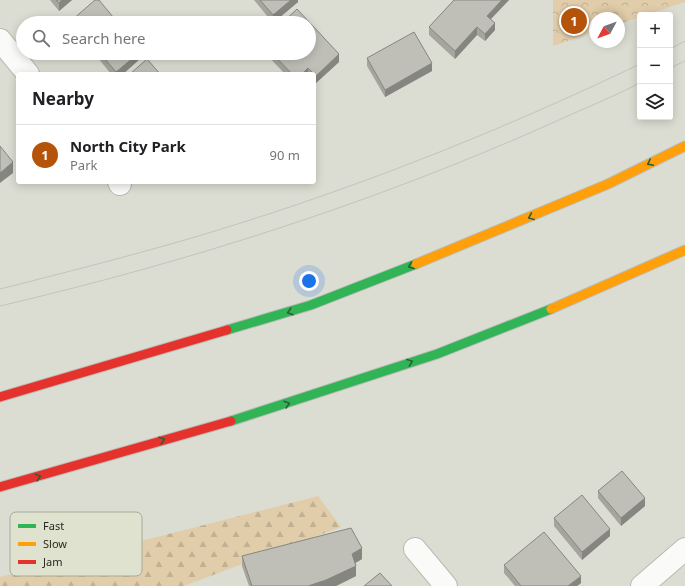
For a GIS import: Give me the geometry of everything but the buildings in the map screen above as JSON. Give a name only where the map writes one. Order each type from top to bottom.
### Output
[{"type":"highway","points":[[0,395],[29,389],[311,305],[478,240],[608,184],[685,146]]},
{"type":"highway","points":[[0,487],[291,403],[391,369],[498,331],[616,282],[685,250]]},
{"type":"street","points":[[0,40],[16,59]]},
{"type":"street","points":[[16,60],[26,72]]},
{"type":"street","points":[[415,549],[446,586]]},
{"type":"street","points":[[642,586],[685,549]]},
{"type":"green space","points":[[553,0],[685,0],[685,2],[655,12],[637,12],[637,18],[625,22],[625,12],[589,12],[589,34],[553,46]]},
{"type":"green space","points":[[318,496],[341,527],[184,586],[0,586],[0,577],[10,574],[10,576],[142,576],[142,541]]},
{"type":"tram line","points":[[672,48],[685,41]]},
{"type":"tram line","points":[[673,67],[685,61]]},
{"type":"tram line","points":[[0,289],[186,240],[348,187],[397,169],[495,129],[637,65]]},
{"type":"tram line","points":[[0,306],[70,289],[210,250],[348,205],[483,153],[638,84]]},
{"type":"traffic: fast","points":[[227,330],[311,305],[416,264]]},
{"type":"traffic: fast","points":[[231,421],[437,354],[551,309]]},
{"type":"traffic: slow","points":[[416,264],[608,184],[685,146]]},
{"type":"traffic: slow","points":[[551,309],[685,250]]},
{"type":"traffic: jam","points":[[0,397],[227,330]]},
{"type":"traffic: jam","points":[[0,487],[231,421]]},
{"type":"place","name":"North City Park","points":[[574,21]]}]
